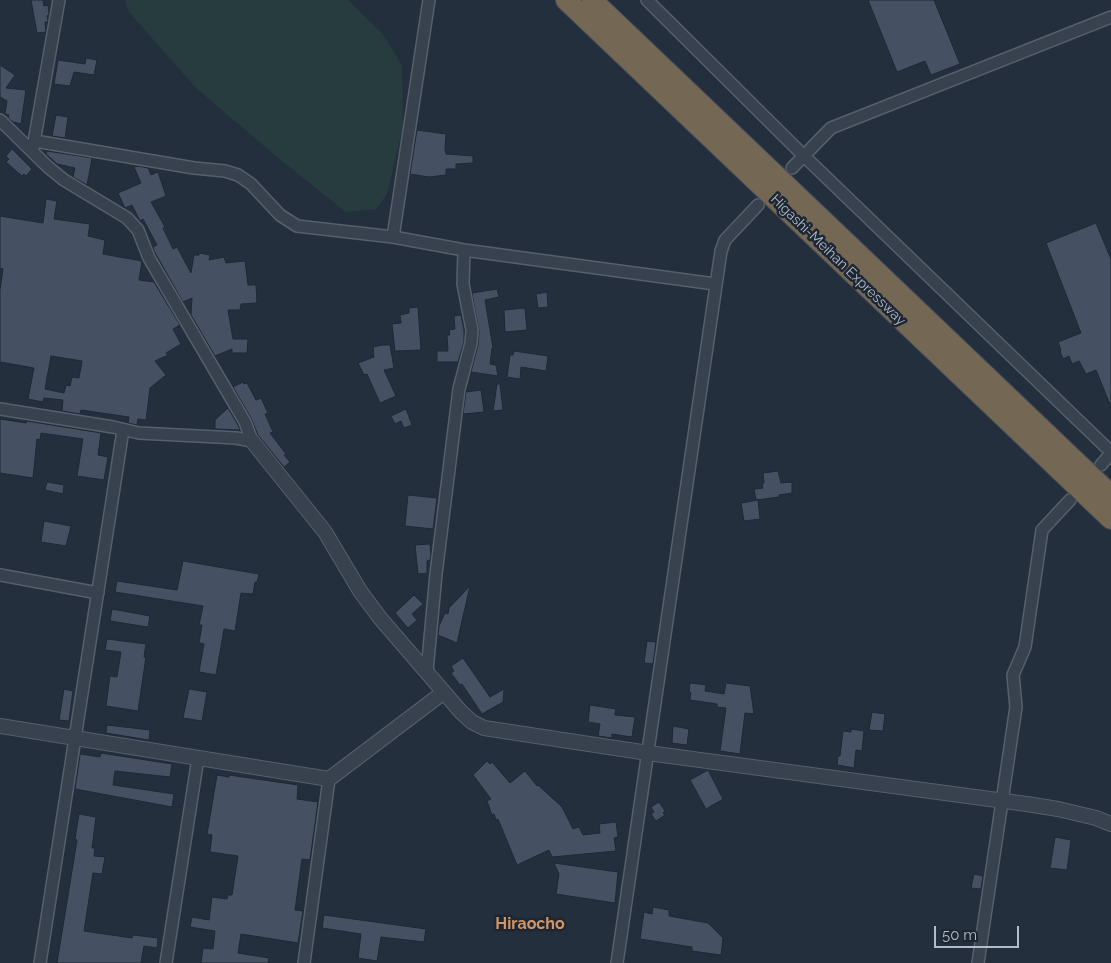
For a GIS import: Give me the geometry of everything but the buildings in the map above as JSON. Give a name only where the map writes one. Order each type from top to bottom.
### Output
[{"type":"highway","name":"Higashi-Meihan Expressway","points":[[566,0],[1111,519]]},
{"type":"highway","name":"Higashi-Meihan Expressway","points":[[592,0],[1111,495]]},
{"type":"street","points":[[33,146],[59,0]]},
{"type":"street","points":[[393,238],[429,0]]},
{"type":"street","points":[[647,0],[803,155],[1111,452],[1101,465]]},
{"type":"street","points":[[792,168],[831,128],[1111,17]]},
{"type":"street","points":[[0,120],[33,146],[48,167],[64,180],[127,218],[138,230],[149,258],[245,422],[252,441],[325,532],[360,591],[375,611],[461,712],[472,722],[484,728],[648,753],[1058,809],[1096,818],[1111,824]]},
{"type":"street","points":[[33,146],[225,171],[238,175],[250,184],[280,215],[297,226],[715,284]]},
{"type":"street","points":[[617,963],[720,250],[724,240],[758,205]]},
{"type":"street","points":[[427,671],[436,574],[459,389],[471,343],[472,330],[464,284],[464,250]]},
{"type":"street","points":[[0,409],[139,433],[236,438],[252,441]]},
{"type":"street","points":[[40,963],[123,430]]},
{"type":"street","points":[[978,963],[1016,707],[1013,675],[1025,648],[1042,530],[1070,500]]},
{"type":"street","points":[[0,575],[98,592]]},
{"type":"street","points":[[304,963],[329,779],[444,692]]},
{"type":"street","points":[[0,726],[329,779]]},
{"type":"street","points":[[166,963],[198,758]]},
{"type":"green space","points":[[125,0],[348,0],[382,33],[402,65],[403,127],[387,194],[376,209],[346,212],[283,162],[197,89],[128,11]]},
{"type":"district","name":"Hiraocho","points":[[530,924]]}]
